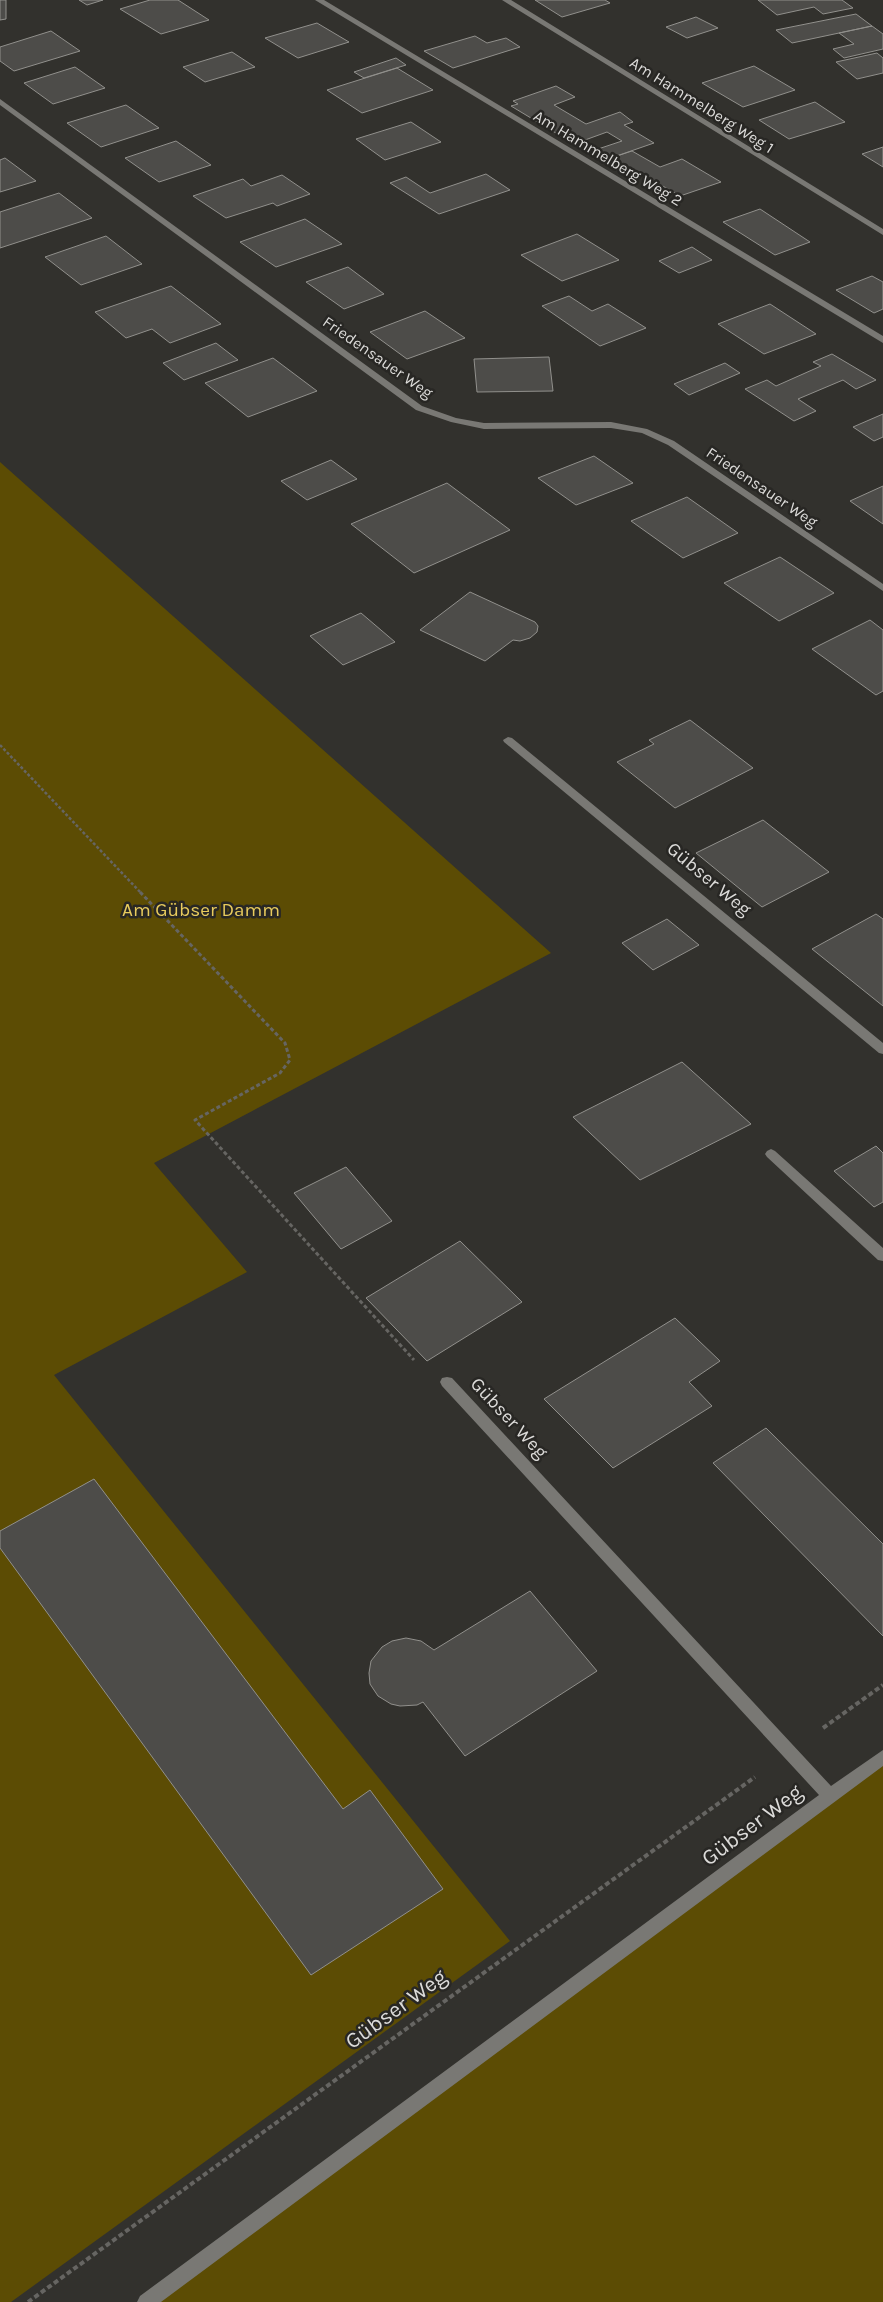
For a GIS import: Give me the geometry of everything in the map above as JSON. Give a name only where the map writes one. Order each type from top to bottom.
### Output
[{"type":"street","name":"Am Hammelberg Weg 2","points":[[319,0],[883,340]]},
{"type":"street","name":"Am Hammelberg Weg 1","points":[[506,0],[883,233]]},
{"type":"street","name":"Friedensauer Weg","points":[[0,101],[420,408],[454,420],[484,426],[611,425],[644,431],[671,443],[883,588]]},
{"type":"street","name":"Gübser Weg","points":[[508,740],[883,1050]]},
{"type":"street","points":[[771,1154],[883,1256]]},
{"type":"street","name":"Gübser Weg","points":[[447,1382],[830,1796]]},
{"type":"street","name":"Gübser Weg","points":[[146,2302],[883,1757]]},
{"type":"path","name":"Gübser Weg","points":[[0,746],[286,1043],[290,1060],[280,1073],[195,1120],[428,1375],[447,1382]]},
{"type":"path","name":"Gübser Weg","points":[[28,2302],[883,1684]]},
{"type":"green space","name":"Am Gübser Damm","points":[[0,462],[551,953],[154,1163],[247,1272],[54,1375],[510,1941],[11,2302],[0,2302]]},
{"type":"green space","points":[[883,1757],[883,2302],[146,2302]]},
{"type":"building","points":[[0,0],[6,0],[6,19],[0,20]]},
{"type":"building","points":[[79,0],[103,0],[87,5]]},
{"type":"building","points":[[150,0],[178,0],[209,20],[161,34],[120,9]]},
{"type":"building","points":[[535,0],[605,0],[610,3],[562,17]]},
{"type":"building","points":[[758,0],[842,0],[853,8],[823,14],[814,7],[777,15]]},
{"type":"building","points":[[856,14],[872,26],[792,43],[776,30]]},
{"type":"building","points":[[696,17],[718,28],[687,38],[666,27]]},
{"type":"building","points":[[317,23],[349,42],[298,58],[265,38]]},
{"type":"building","points":[[872,26],[883,34],[883,49],[844,58],[833,49],[854,44],[839,33]]},
{"type":"building","points":[[51,31],[80,51],[14,71],[0,61],[0,47]]},
{"type":"building","points":[[475,36],[487,43],[506,38],[520,47],[453,68],[424,51]]},
{"type":"building","points":[[232,52],[255,67],[205,82],[183,67]]},
{"type":"building","points":[[877,53],[883,58],[883,73],[857,79],[836,62]]},
{"type":"building","points":[[396,58],[406,65],[364,78],[354,72]]},
{"type":"building","points":[[754,66],[795,90],[743,107],[702,83]]},
{"type":"building","points":[[75,67],[105,88],[53,104],[24,83]]},
{"type":"building","points":[[397,68],[433,90],[362,113],[327,90]]},
{"type":"building","points":[[556,86],[575,97],[554,105],[586,124],[620,112],[633,122],[624,125],[654,143],[602,161],[589,152],[622,141],[607,132],[574,144],[511,106],[518,104],[513,101]]},
{"type":"building","points":[[815,102],[845,122],[789,139],[759,120]]},
{"type":"building","points":[[126,105],[159,128],[101,147],[67,123]]},
{"type":"building","points":[[411,122],[441,142],[385,160],[356,139]]},
{"type":"building","points":[[176,141],[211,165],[159,182],[125,158]]},
{"type":"building","points":[[883,147],[883,167],[862,154]]},
{"type":"building","points":[[632,151],[660,167],[682,159],[721,182],[680,196],[642,174],[630,178],[602,161]]},
{"type":"building","points":[[5,158],[36,181],[0,192],[0,160]]},
{"type":"building","points":[[486,174],[510,190],[439,214],[390,183],[406,177],[430,193]]},
{"type":"building","points":[[282,175],[310,194],[277,206],[273,203],[226,218],[193,196],[243,179],[251,186]]},
{"type":"building","points":[[59,193],[92,218],[0,248],[0,212]]},
{"type":"building","points":[[760,209],[810,242],[775,255],[723,222]]},
{"type":"building","points":[[305,219],[342,244],[276,267],[240,242]]},
{"type":"building","points":[[577,234],[619,260],[562,281],[521,255]]},
{"type":"building","points":[[106,236],[142,264],[81,285],[45,257]]},
{"type":"building","points":[[692,247],[712,260],[679,273],[659,261]]},
{"type":"building","points":[[348,267],[384,294],[344,309],[306,282]]},
{"type":"building","points":[[872,276],[883,282],[883,309],[874,313],[836,290]]},
{"type":"building","points":[[171,286],[221,324],[170,343],[152,329],[126,338],[95,312]]},
{"type":"building","points":[[569,296],[592,311],[608,304],[646,328],[600,346],[542,306]]},
{"type":"building","points":[[770,304],[816,334],[764,354],[718,324]]},
{"type":"building","points":[[425,311],[465,338],[407,359],[370,332]]},
{"type":"building","points":[[216,343],[238,360],[184,380],[163,363]]},
{"type":"building","points":[[832,354],[876,380],[856,389],[843,380],[798,399],[816,411],[794,421],[745,389],[767,380],[776,386],[821,366],[813,362]]},
{"type":"building","points":[[549,357],[553,391],[477,392],[474,359]]},
{"type":"building","points":[[273,358],[317,391],[248,417],[205,383]]},
{"type":"building","points":[[725,363],[740,373],[689,395],[674,384]]},
{"type":"building","points":[[883,414],[883,437],[874,441],[853,427]]},
{"type":"building","points":[[594,456],[633,483],[576,505],[538,478]]},
{"type":"building","points":[[331,460],[357,479],[307,500],[281,481]]},
{"type":"building","points":[[447,483],[510,530],[414,573],[351,524]]},
{"type":"building","points":[[883,486],[883,524],[850,501]]},
{"type":"building","points":[[687,497],[738,533],[683,558],[631,521]]},
{"type":"building","points":[[780,557],[834,593],[779,621],[724,583]]},
{"type":"building","points":[[470,592],[535,622],[538,626],[537,632],[530,638],[520,641],[513,640],[485,661],[420,630]]},
{"type":"building","points":[[361,613],[395,642],[343,665],[310,636]]},
{"type":"building","points":[[870,620],[883,630],[883,691],[876,695],[812,649]]},
{"type":"building","points":[[690,720],[753,768],[675,808],[617,762],[654,744],[649,740]]},
{"type":"building","points":[[763,820],[829,872],[762,907],[696,853]]},
{"type":"building","points":[[876,914],[883,919],[883,1006],[812,949]]},
{"type":"building","points":[[667,919],[699,945],[653,970],[622,943]]},
{"type":"building","points":[[682,1062],[751,1124],[640,1180],[573,1117]]},
{"type":"building","points":[[876,1146],[883,1153],[883,1202],[874,1207],[834,1171]]},
{"type":"building","points":[[346,1167],[392,1221],[341,1249],[294,1193]]},
{"type":"building","points":[[460,1241],[522,1302],[427,1361],[366,1298]]},
{"type":"building","points":[[675,1318],[720,1361],[689,1382],[712,1406],[613,1468],[544,1399]]},
{"type":"building","points":[[766,1428],[883,1544],[883,1636],[713,1463]]},
{"type":"building","points":[[94,1479],[343,1809],[370,1790],[443,1889],[311,1975],[0,1548],[0,1531]]},
{"type":"building","points":[[530,1591],[597,1671],[465,1756],[423,1702],[417,1705],[400,1706],[391,1704],[378,1696],[370,1684],[371,1661],[382,1647],[392,1641],[406,1638],[421,1641],[434,1650]]}]
